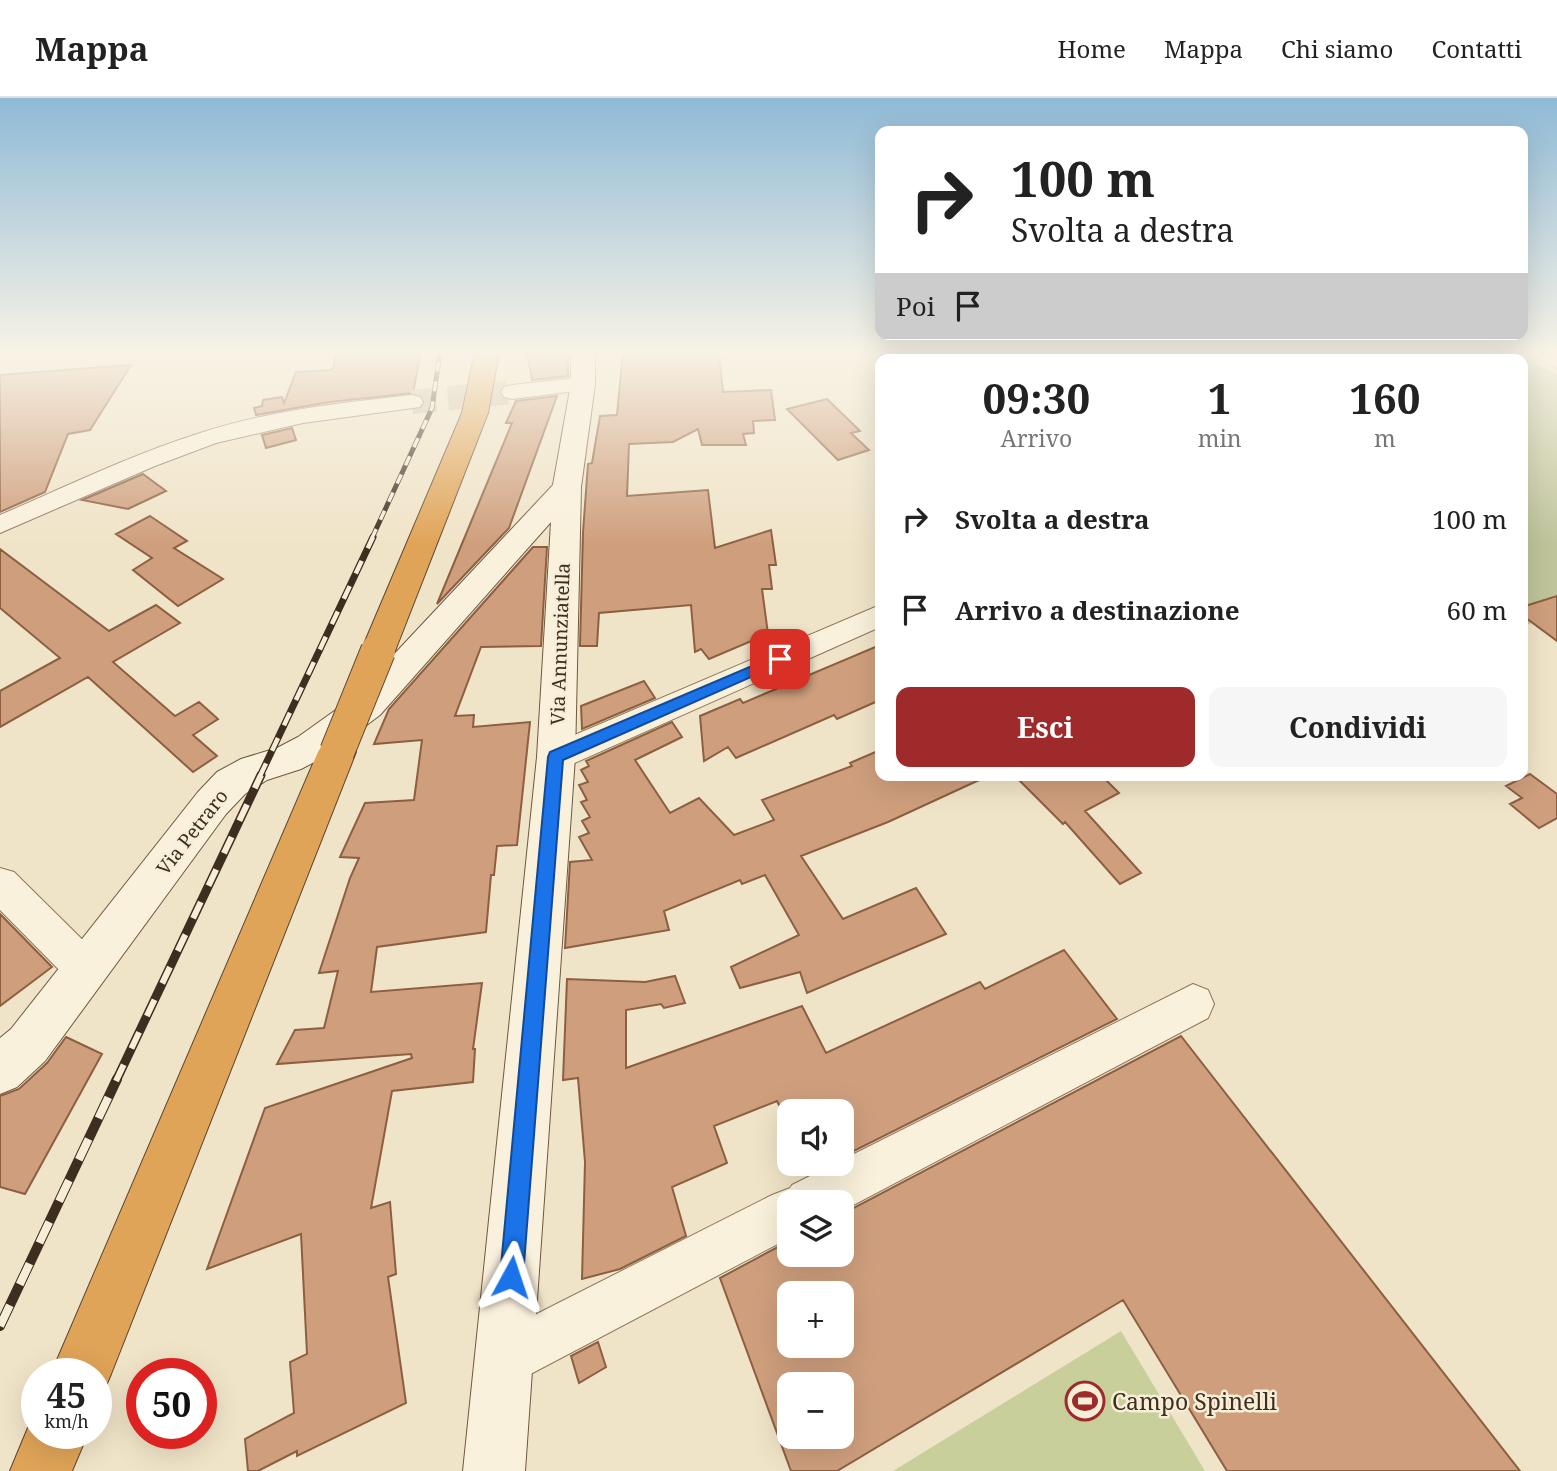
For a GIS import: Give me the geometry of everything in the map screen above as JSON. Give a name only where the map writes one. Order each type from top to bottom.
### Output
[{"type":"highway","points":[[88,1358],[457,461],[472,416]]},
{"type":"highway","points":[[41,1471],[50,1449]]},
{"type":"main road","name":"Via Annunziatella","points":[[494,1471],[556,757],[566,487],[578,416]]},
{"type":"main road","name":"Via Petraro","points":[[0,1070],[28,1045],[212,803],[232,783],[254,769],[288,759],[311,747],[367,706],[566,487]]},
{"type":"street","points":[[0,525],[185,446],[237,430],[302,416]]},
{"type":"street","points":[[556,757],[875,617]]},
{"type":"street","points":[[0,884],[86,971]]},
{"type":"street","points":[[832,1190],[1194,1004]]},
{"type":"street","points":[[504,1359],[777,1218]]},
{"type":"green space","points":[[1528,416],[1557,416],[1557,614],[1528,624]]},
{"type":"green space","name":"Campo Spinelli","points":[[1121,1331],[1205,1471],[893,1471]]},
{"type":"building","points":[[0,416],[99,416],[90,430],[68,434],[45,492],[0,512]]},
{"type":"building","points":[[509,416],[550,416],[509,528],[437,604],[512,423],[506,423]]},
{"type":"building","points":[[600,416],[774,416],[775,420],[753,421],[754,433],[743,434],[746,445],[702,445],[698,429],[673,442],[629,444],[627,496],[708,490],[715,548],[771,530],[776,565],[769,565],[772,589],[762,589],[768,634],[709,659],[701,649],[695,652],[691,605],[599,613],[597,646],[580,646],[583,532],[588,464],[592,463]]},
{"type":"building","points":[[794,416],[845,416],[860,431],[851,433],[869,450],[838,460]]},
{"type":"building","points":[[292,428],[296,440],[266,448],[262,435]]},
{"type":"building","points":[[143,474],[166,491],[128,509],[82,500]]},
{"type":"building","points":[[150,516],[187,541],[174,548],[223,579],[178,606],[133,570],[152,558],[116,534]]},
{"type":"building","points":[[533,547],[547,547],[541,646],[481,647],[455,716],[474,715],[473,727],[530,722],[517,845],[497,846],[494,875],[491,875],[486,932],[377,947],[371,992],[482,983],[473,1049],[473,1082],[392,1091],[371,1208],[390,1202],[396,1274],[388,1277],[406,1403],[297,1456],[297,1451],[258,1471],[248,1471],[245,1439],[294,1413],[290,1362],[307,1354],[301,1234],[207,1269],[265,1108],[412,1058],[411,1054],[277,1064],[295,1030],[324,1028],[338,971],[319,973],[359,858],[340,857],[365,803],[414,800],[422,740],[374,744],[389,709]]},
{"type":"building","points":[[0,549],[109,631],[156,605],[180,623],[113,662],[175,716],[199,702],[218,719],[193,735],[217,756],[193,772],[88,677],[0,727],[0,691],[60,658],[0,608]]},
{"type":"building","points":[[1557,596],[1557,641],[1528,619],[1528,605]]},
{"type":"building","points":[[875,647],[875,702],[837,719],[834,715],[736,758],[728,747],[704,761],[700,716],[740,699],[743,703]]},
{"type":"building","points":[[644,681],[655,698],[582,729],[581,706]]},
{"type":"building","points":[[672,722],[682,737],[635,760],[670,813],[699,798],[734,835],[774,820],[762,800],[852,766],[850,763],[875,752],[875,781],[977,781],[888,822],[801,856],[843,919],[916,888],[946,934],[807,993],[800,972],[740,988],[731,967],[799,935],[765,875],[742,884],[740,880],[664,911],[669,930],[565,948],[570,862],[592,860],[579,837],[589,833],[582,821],[590,817],[581,802],[587,800],[579,785],[588,782],[581,770],[589,766],[586,761]]},
{"type":"building","points":[[1528,775],[1557,794],[1557,818],[1539,828],[1510,804],[1522,798],[1506,786],[1516,781],[1528,781]]},
{"type":"building","points":[[1020,781],[1107,781],[1119,793],[1085,811],[1141,873],[1120,884],[1065,822],[1063,824]]},
{"type":"building","points":[[0,914],[52,967],[0,1006]]},
{"type":"building","points":[[1064,950],[1117,1019],[854,1151],[854,1099],[777,1099],[714,1126],[727,1163],[672,1187],[686,1236],[620,1269],[582,1279],[585,1162],[578,1078],[563,1080],[567,979],[645,982],[675,976],[685,1003],[664,1008],[661,1004],[626,1010],[626,1068],[802,1006],[826,1053],[980,982],[985,989]]},
{"type":"building","points":[[1181,1036],[1520,1471],[1227,1471],[1123,1300],[837,1471],[791,1471],[783,1449],[854,1449],[854,1372],[777,1372],[777,1433],[720,1278],[777,1247],[777,1267],[854,1267],[854,1208]]},
{"type":"building","points":[[66,1037],[102,1054],[25,1194],[0,1187],[0,1096],[19,1089],[47,1063]]},
{"type":"building","points":[[598,1342],[606,1367],[579,1383],[571,1356]]},
{"type":"railway","points":[[372,538],[428,416]]},
{"type":"railway","points":[[260,776],[373,537]]},
{"type":"railway","points":[[116,1081],[261,775]]},
{"type":"railway","points":[[0,1326],[117,1079]]},
{"type":"place","name":"Campo Spinelli","points":[[1085,1401]]},
{"type":"route","points":[[511,1277],[556,757],[780,659]]}]
